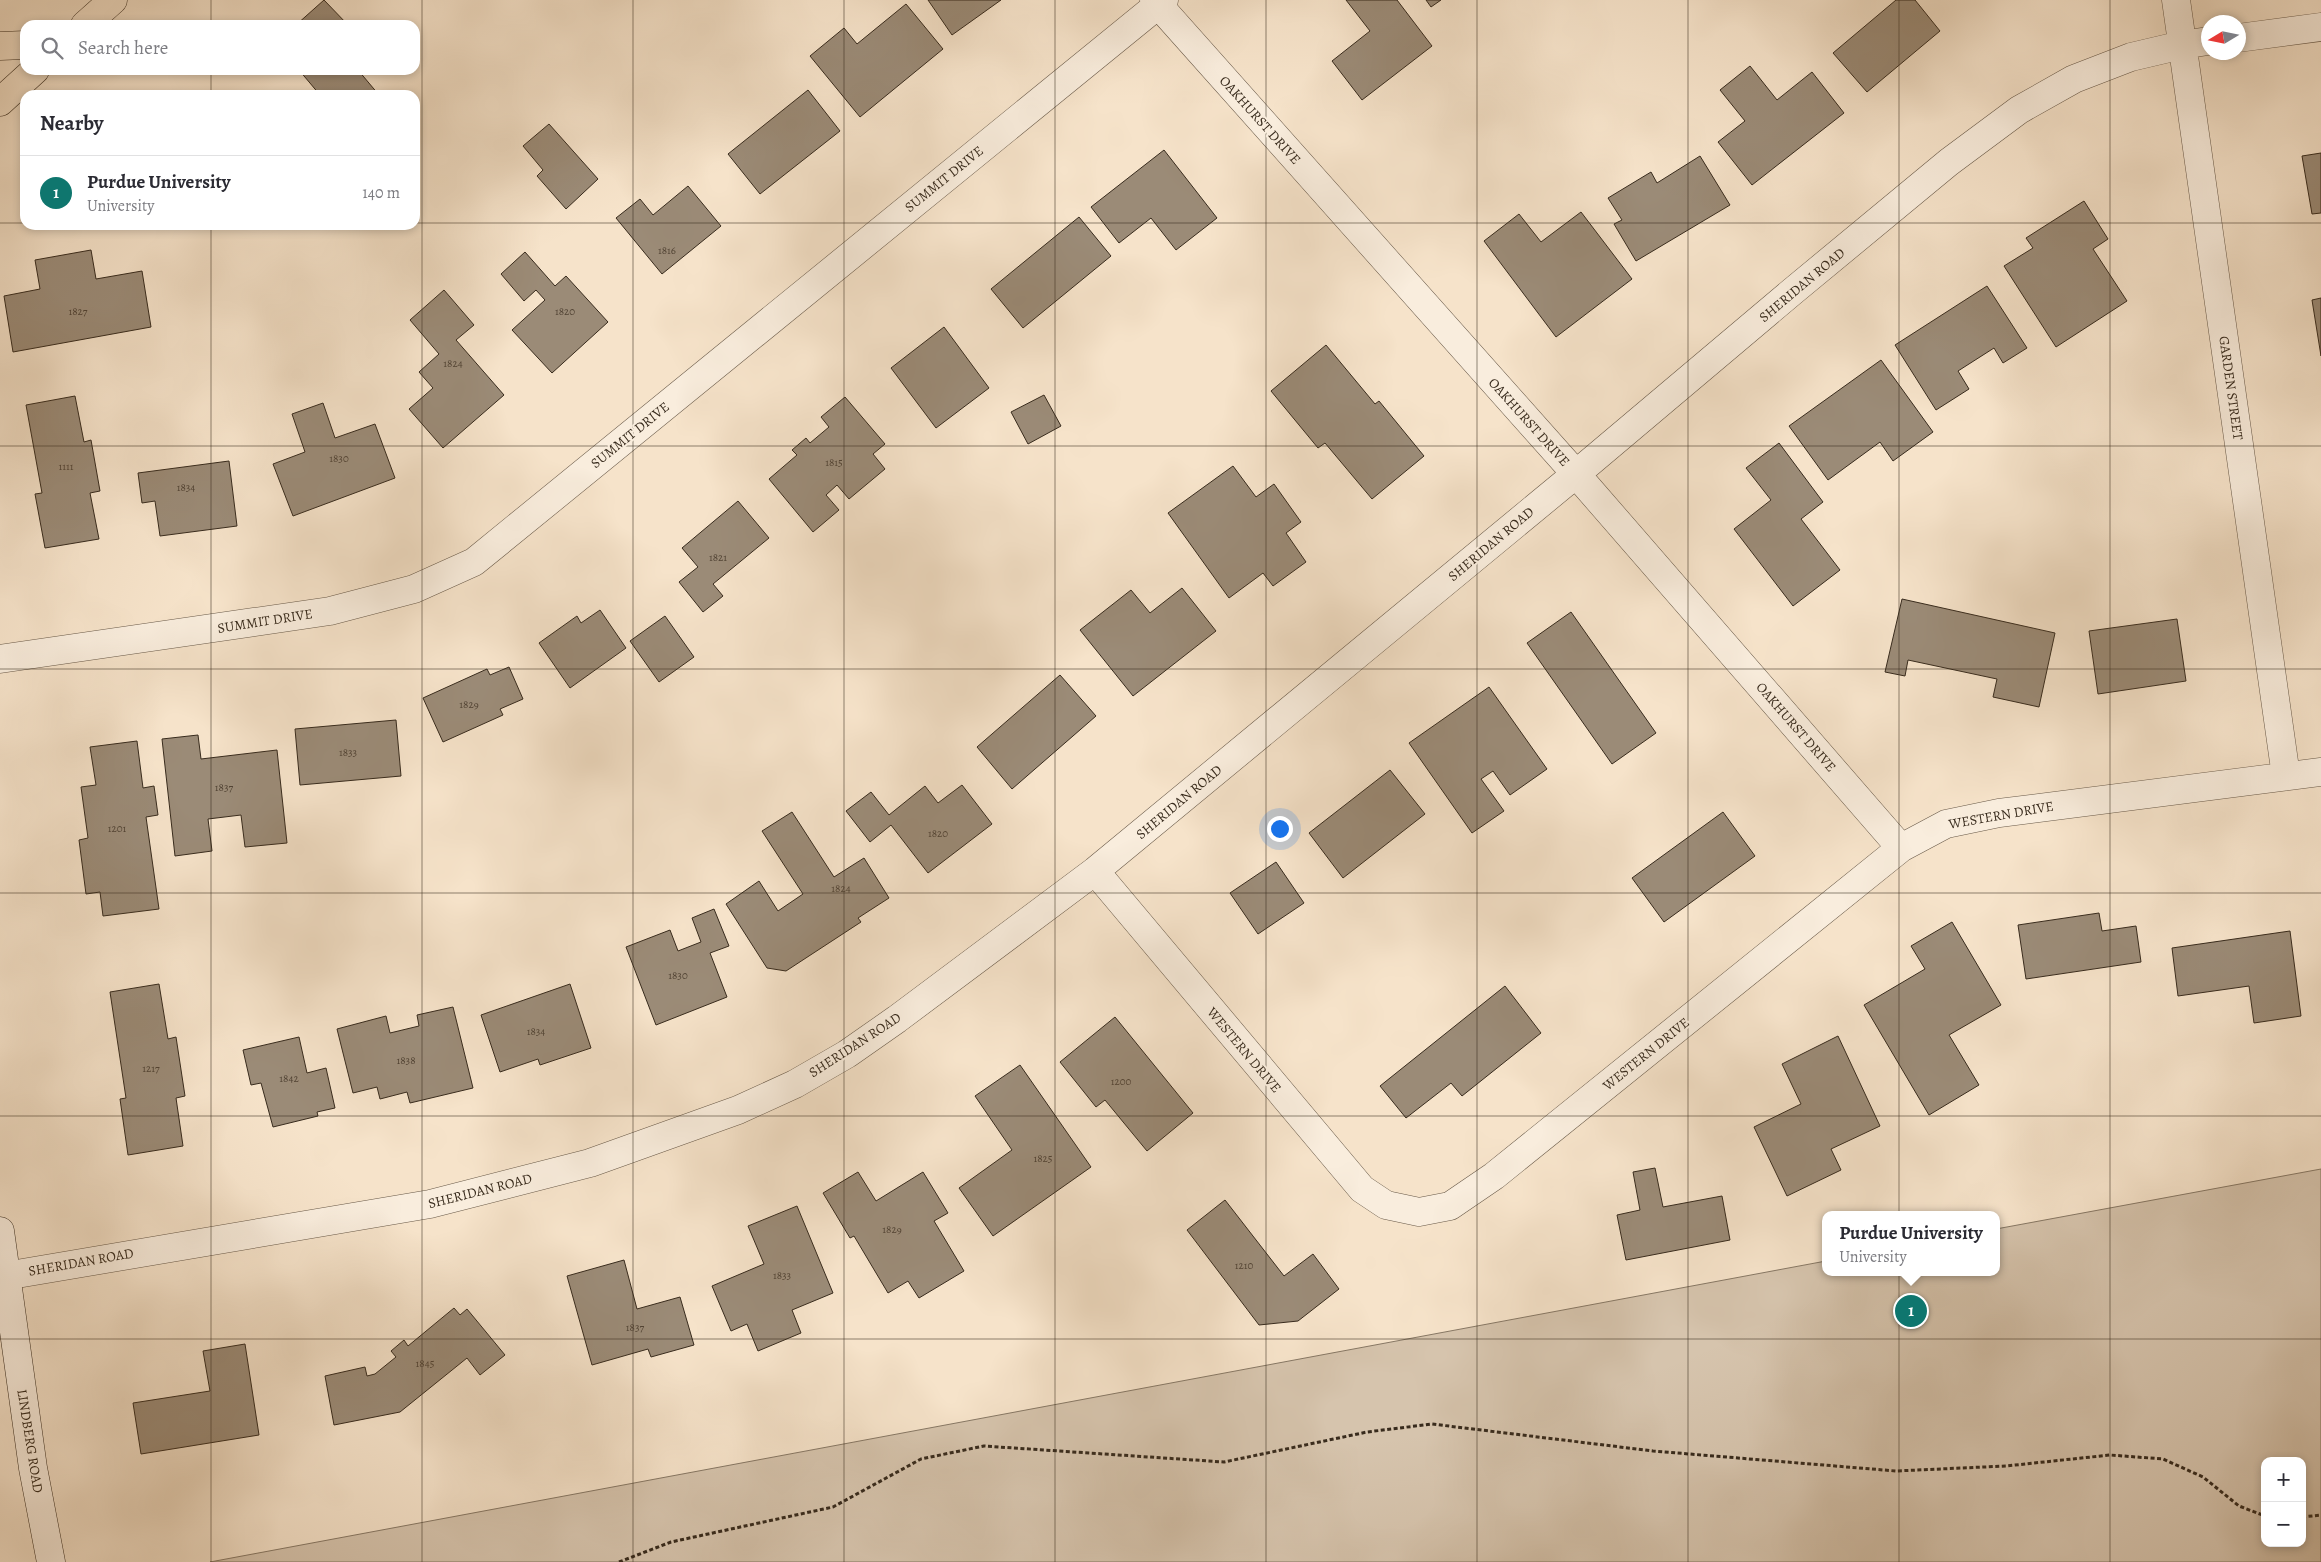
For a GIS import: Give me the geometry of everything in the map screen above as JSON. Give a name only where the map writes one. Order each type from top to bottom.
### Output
[{"type":"main road","points":[[91,20],[113,0]]},
{"type":"main road","points":[[0,46],[20,45]]},
{"type":"main road","points":[[0,102],[30,75]]},
{"type":"street","name":"GARDEN STREET","points":[[2176,0],[2195,43],[2286,776]]},
{"type":"street","name":"OAKHURST DRIVE","points":[[1159,1],[1576,474],[1901,848]]},
{"type":"street","name":"SUMMIT DRIVE","points":[[0,659],[330,611],[414,589],[474,562],[1159,1]]},
{"type":"street","points":[[2246,37],[2321,27]]},
{"type":"street","name":"SHERIDAN ROAD","points":[[5,1276],[430,1204],[590,1163],[738,1110],[795,1084],[847,1054],[897,1020],[1095,871],[1576,474],[1949,162],[2019,110],[2074,78],[2131,57],[2195,43]]},
{"type":"street","name":"WESTERN DRIVE","points":[[1095,871],[1362,1189],[1386,1205],[1419,1212],[1450,1206],[1494,1176],[1901,848],[1946,824],[1998,813],[2321,772]]},
{"type":"street","name":"LINDBERG ROAD","points":[[0,1231],[33,1468],[51,1562]]},
{"type":"path","points":[[620,1562],[671,1542],[833,1507],[921,1459],[984,1446],[1224,1462],[1367,1432],[1432,1424],[1653,1451],[1896,1471],[2006,1466],[2110,1455],[2162,1459],[2203,1477],[2239,1506],[2261,1514]]},
{"type":"path","points":[[2306,1517],[2321,1515]]},
{"type":"shaded area","points":[[2321,1169],[2321,1562],[210,1562],[1822,1262],[1822,1276],[2000,1276],[2000,1228]]},
{"type":"building","points":[[324,0],[343,20],[302,20]]},
{"type":"building","points":[[928,0],[1001,0],[952,35]]},
{"type":"building","points":[[1346,0],[1397,0],[1432,46],[1362,100],[1332,61],[1370,31]]},
{"type":"building","points":[[1426,0],[1441,0],[1431,7]]},
{"type":"building","points":[[1896,0],[1915,0],[1940,31],[1867,92],[1833,53]]},
{"type":"building","points":[[906,4],[943,49],[860,117],[810,56],[844,28],[857,44]]},
{"type":"building","points":[[1750,66],[1777,100],[1812,72],[1844,113],[1752,185],[1718,142],[1745,121],[1720,90]]},
{"type":"building","points":[[303,75],[362,75],[375,90],[316,90]]},
{"type":"building","points":[[808,90],[840,131],[760,194],[728,154]]},
{"type":"building","points":[[549,124],[598,179],[566,209],[537,176],[543,170],[523,146]]},
{"type":"building","points":[[1164,150],[1217,218],[1176,250],[1151,218],[1119,243],[1091,207]]},
{"type":"building","points":[[2321,153],[2321,213],[2312,214],[2302,156]]},
{"type":"building","points":[[1700,156],[1730,205],[1636,261],[1614,224],[1622,220],[1608,198],[1651,172],[1657,183]]},
{"type":"building","points":[[688,186],[721,226],[662,274],[616,218],[640,199],[653,215]]},
{"type":"building","points":[[2084,201],[2108,239],[2093,249],[2127,301],[2056,347],[2004,266],[2033,248],[2026,238]]},
{"type":"building","points":[[1581,212],[1632,279],[1556,337],[1484,241],[1519,214],[1541,242]]},
{"type":"building","points":[[1079,217],[1111,256],[1023,328],[991,289]]},
{"type":"building","points":[[91,250],[96,279],[142,271],[151,327],[13,352],[4,296],[40,289],[35,260]]},
{"type":"building","points":[[525,252],[555,286],[566,276],[608,322],[552,373],[512,330],[545,300],[536,290],[524,301],[501,274]]},
{"type":"building","points":[[1987,286],[2027,348],[2003,363],[1994,348],[1958,371],[1969,389],[1936,410],[1895,345]]},
{"type":"building","points":[[444,290],[474,325],[456,340],[504,395],[443,448],[409,409],[433,388],[419,372],[439,354],[410,320]]},
{"type":"building","points":[[2321,298],[2321,356],[2312,300]]},
{"type":"building","points":[[944,327],[989,388],[936,428],[891,368]]},
{"type":"building","points":[[1326,345],[1375,404],[1379,401],[1424,456],[1372,499],[1325,443],[1318,448],[1271,391]]},
{"type":"building","points":[[1881,360],[1933,432],[1893,461],[1880,442],[1828,480],[1789,426]]},
{"type":"building","points":[[1044,395],[1061,426],[1028,444],[1011,412]]},
{"type":"building","points":[[75,396],[84,442],[91,440],[100,491],[90,493],[99,539],[45,548],[35,494],[42,493],[26,405]]},
{"type":"building","points":[[845,397],[885,444],[873,454],[885,469],[849,499],[837,485],[826,495],[839,510],[813,532],[769,479],[797,455],[792,450],[806,438],[810,443],[829,427],[821,417]]},
{"type":"building","points":[[323,403],[335,438],[375,424],[395,478],[293,516],[273,464],[305,452],[292,414]]},
{"type":"building","points":[[1779,443],[1823,502],[1801,519],[1840,570],[1793,606],[1734,529],[1771,500],[1746,468]]},
{"type":"building","points":[[229,461],[237,526],[160,536],[155,501],[142,503],[138,473]]},
{"type":"building","points":[[1233,466],[1256,497],[1274,484],[1301,522],[1286,533],[1306,562],[1273,586],[1263,573],[1229,598],[1168,513]]},
{"type":"building","points":[[738,501],[769,538],[713,584],[723,596],[703,612],[679,582],[698,567],[682,548]]},
{"type":"building","points":[[1182,588],[1216,631],[1133,696],[1080,630],[1131,590],[1150,613]]},
{"type":"building","points":[[1902,599],[2055,633],[2039,707],[1993,697],[1997,679],[1908,660],[1905,676],[1885,672]]},
{"type":"building","points":[[600,610],[626,648],[570,688],[539,643],[577,616],[581,623]]},
{"type":"building","points":[[1571,612],[1656,733],[1612,764],[1527,643]]},
{"type":"building","points":[[665,616],[694,657],[659,682],[630,641]]},
{"type":"building","points":[[2177,619],[2186,681],[2098,694],[2089,631]]},
{"type":"building","points":[[509,667],[523,699],[500,709],[503,715],[443,742],[423,698],[487,669],[490,675]]},
{"type":"building","points":[[1060,675],[1096,716],[1012,789],[977,747]]},
{"type":"building","points":[[1489,687],[1547,769],[1510,795],[1493,771],[1481,779],[1504,811],[1472,833],[1409,743]]},
{"type":"building","points":[[396,720],[401,776],[300,785],[295,729]]},
{"type":"building","points":[[198,735],[201,759],[277,750],[287,843],[245,847],[241,815],[208,819],[212,851],[175,856],[162,739]]},
{"type":"building","points":[[137,741],[143,788],[154,786],[158,815],[146,817],[159,909],[103,916],[100,892],[86,894],[79,840],[88,838],[81,787],[96,785],[90,747]]},
{"type":"building","points":[[1390,770],[1425,814],[1343,878],[1309,833]]},
{"type":"building","points":[[962,785],[992,824],[928,873],[891,825],[870,842],[846,811],[871,792],[889,815],[925,786],[938,803]]},
{"type":"building","points":[[792,812],[834,877],[864,858],[889,898],[858,918],[861,922],[786,971],[767,968],[726,904],[759,881],[778,911],[803,894],[762,831]]},
{"type":"building","points":[[1723,812],[1755,856],[1664,922],[1632,878]]},
{"type":"building","points":[[1276,862],[1304,903],[1258,934],[1230,893]]},
{"type":"building","points":[[714,909],[729,946],[710,953],[727,997],[656,1025],[626,947],[670,930],[678,951],[701,942],[692,918]]},
{"type":"building","points":[[2099,913],[2102,931],[2136,926],[2141,962],[2026,979],[2018,925]]},
{"type":"building","points":[[1952,922],[2001,1005],[1949,1035],[1979,1085],[1929,1115],[1864,1005],[1925,969],[1911,946]]},
{"type":"building","points":[[2290,931],[2301,1016],[2254,1023],[2249,986],[2178,996],[2172,948]]},
{"type":"building","points":[[159,984],[168,1039],[176,1037],[185,1096],[176,1098],[183,1146],[128,1155],[120,1099],[126,1098],[110,992]]},
{"type":"building","points":[[570,984],[591,1048],[540,1065],[538,1059],[500,1072],[481,1015]]},
{"type":"building","points":[[1505,986],[1541,1033],[1462,1096],[1451,1083],[1406,1118],[1380,1086]]},
{"type":"building","points":[[453,1007],[473,1088],[410,1103],[407,1092],[380,1099],[377,1087],[353,1093],[337,1029],[386,1016],[390,1033],[419,1026],[417,1015]]},
{"type":"building","points":[[1115,1017],[1193,1113],[1147,1151],[1105,1100],[1096,1107],[1060,1062]]},
{"type":"building","points":[[1838,1036],[1880,1126],[1831,1149],[1841,1170],[1787,1196],[1754,1127],[1801,1104],[1782,1064]]},
{"type":"building","points":[[299,1037],[307,1073],[326,1068],[335,1108],[317,1112],[318,1116],[273,1127],[261,1083],[251,1085],[243,1050]]},
{"type":"building","points":[[1020,1065],[1091,1167],[993,1236],[959,1188],[1012,1150],[975,1096]]},
{"type":"building","points":[[1655,1168],[1663,1207],[1722,1196],[1730,1240],[1626,1260],[1617,1215],[1640,1210],[1633,1172]]},
{"type":"building","points":[[858,1172],[876,1201],[923,1172],[948,1213],[934,1221],[964,1271],[919,1298],[908,1281],[888,1293],[854,1236],[850,1238],[823,1193]]},
{"type":"building","points":[[1225,1200],[1284,1276],[1313,1254],[1339,1289],[1298,1321],[1259,1325],[1187,1230]]},
{"type":"building","points":[[797,1206],[833,1293],[792,1310],[801,1333],[758,1351],[747,1324],[731,1331],[712,1286],[764,1264],[748,1226]]},
{"type":"building","points":[[624,1260],[637,1309],[680,1297],[694,1345],[651,1357],[648,1349],[592,1365],[567,1276]]},
{"type":"building","points":[[454,1308],[460,1315],[467,1309],[505,1355],[480,1375],[467,1358],[400,1412],[334,1425],[325,1376],[365,1367],[367,1376],[375,1374],[396,1357],[391,1351],[404,1340],[408,1346]]},
{"type":"building","points":[[245,1344],[259,1435],[141,1454],[133,1403],[210,1391],[203,1351]]},
{"type":"place","name":"Purdue University","points":[[1911,1311]]}]
